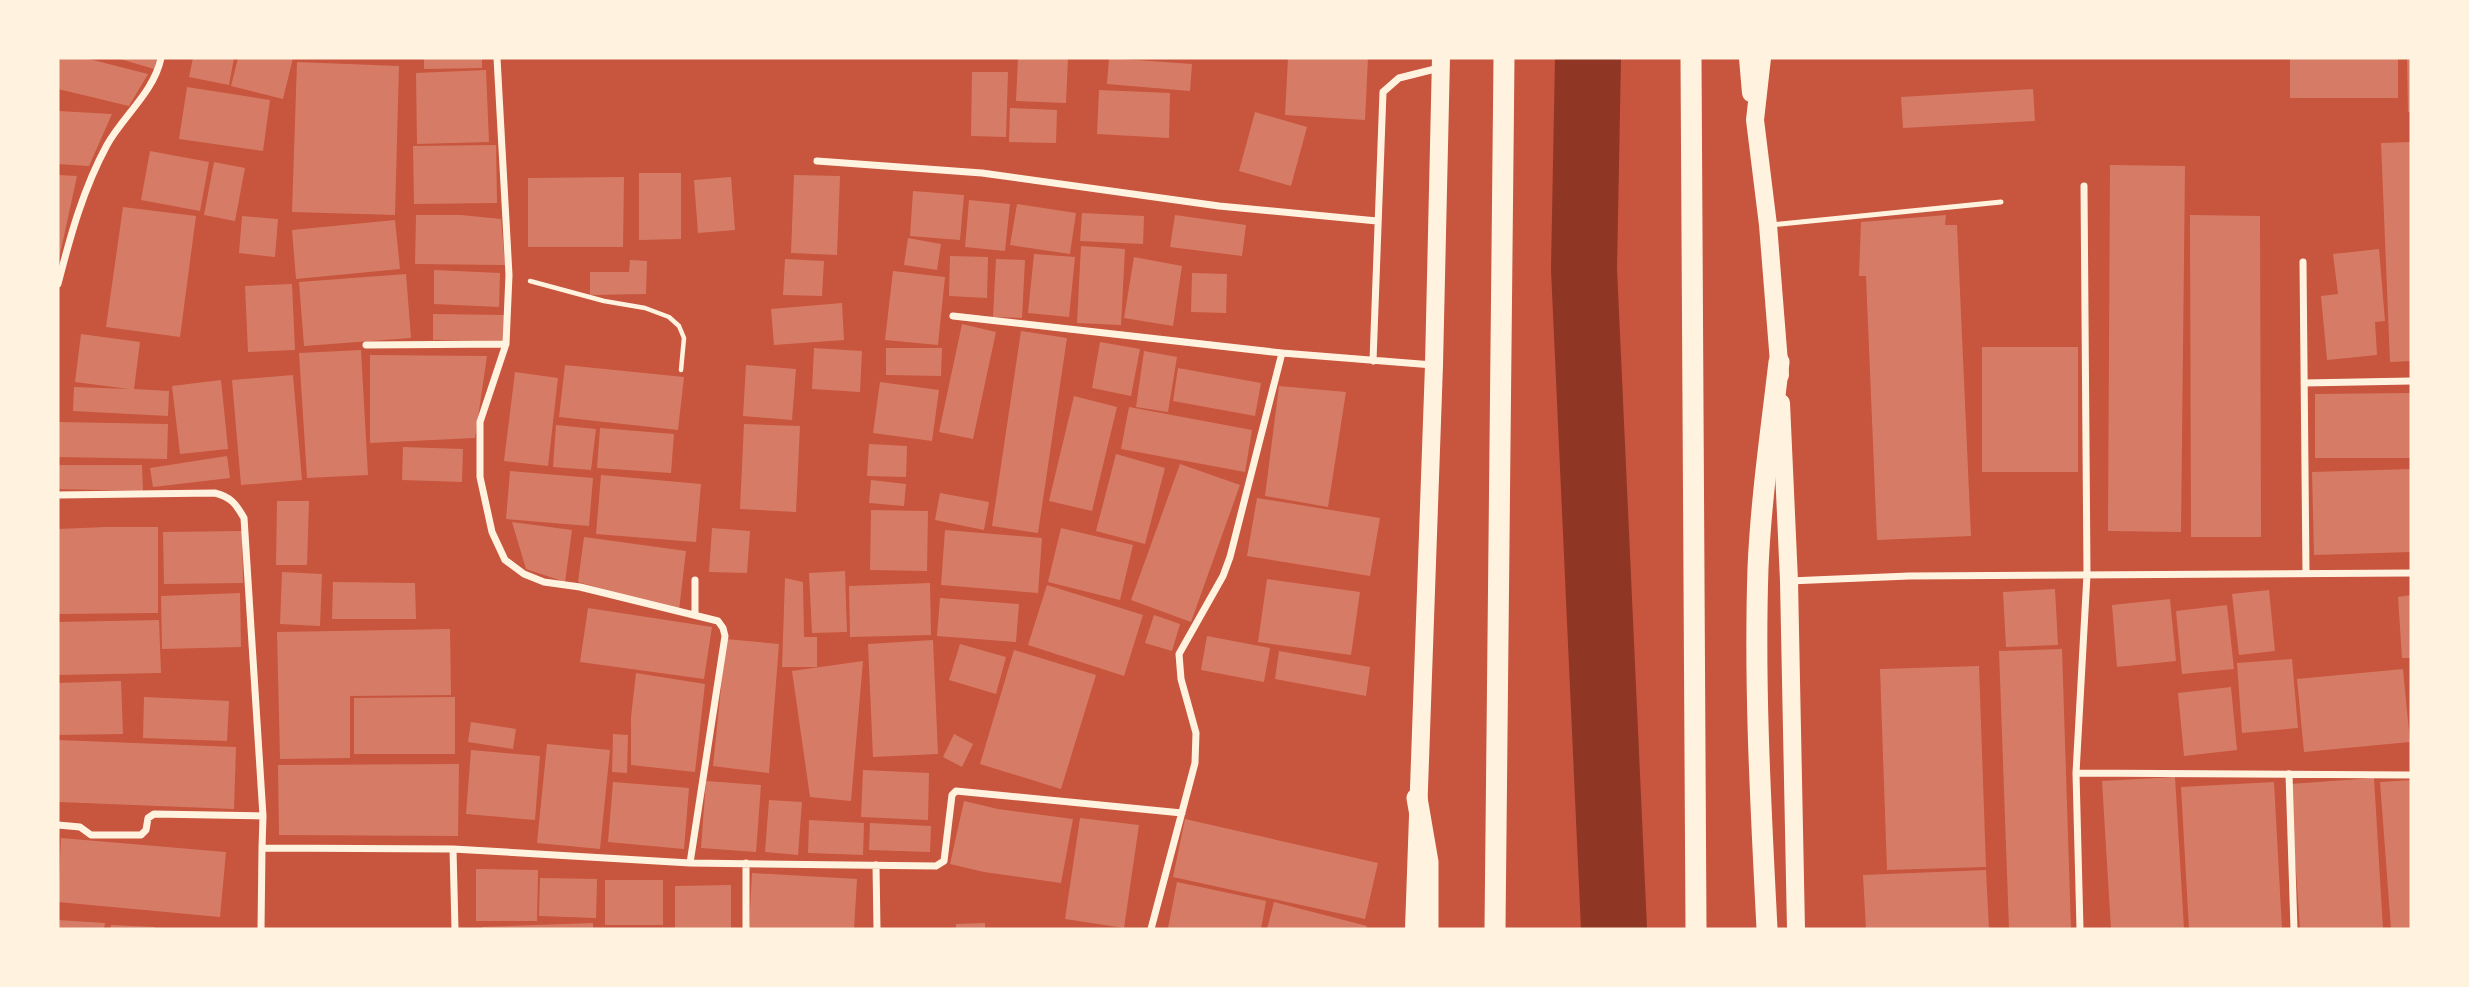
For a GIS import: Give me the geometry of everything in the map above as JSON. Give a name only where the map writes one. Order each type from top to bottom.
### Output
[{"type":"highway","points":[[1495,929],[1504,58]]},
{"type":"highway","points":[[1691,58],[1696,929]]},
{"type":"highway","points":[[1767,929],[1758,747],[1759,556],[1763,486],[1779,362]]},
{"type":"highway","points":[[1418,798],[1428,862],[1428,929]]},
{"type":"main road","points":[[1748,58],[1768,225],[1779,362],[1788,581],[1796,929]]},
{"type":"main road","points":[[1755,120],[1762,58]]},
{"type":"main road","points":[[1414,929],[1434,365],[1441,63]]},
{"type":"street","points":[[58,284],[80,204],[107,145],[140,99],[159,67],[160,58]]},
{"type":"street","points":[[497,58],[509,275],[506,344],[480,422],[480,477],[492,532],[505,560],[524,574],[544,582],[580,587],[718,621],[723,628],[725,636],[690,863]]},
{"type":"street","points":[[1373,361],[1383,92],[1399,78],[1441,63]]},
{"type":"street","points":[[817,161],[982,173],[1219,206],[1377,221]]},
{"type":"street","points":[[2080,929],[2076,773],[2087,575],[2084,186]]},
{"type":"street","points":[[2303,262],[2306,573]]},
{"type":"street","points":[[953,316],[1282,354],[1434,365]]},
{"type":"street","points":[[366,345],[506,344]]},
{"type":"street","points":[[1151,929],[1195,763],[1193,720],[1181,679],[1179,654],[1223,576],[1230,557],[1282,354]]},
{"type":"street","points":[[2304,383],[2411,381]]},
{"type":"street","points":[[58,495],[215,494],[227,496],[234,501],[244,518],[263,816],[261,929]]},
{"type":"street","points":[[1788,581],[1909,576],[2411,573]]},
{"type":"street","points":[[695,580],[695,615]]},
{"type":"street","points":[[2076,773],[2411,775]]},
{"type":"street","points":[[2289,774],[2294,929]]},
{"type":"street","points":[[262,848],[453,849],[690,863],[936,866],[943,864],[952,795],[956,791],[1182,813]]},
{"type":"street","points":[[58,825],[80,827],[91,835],[141,835],[144,834],[148,818],[154,814],[263,816]]},
{"type":"street","points":[[453,849],[455,929]]},
{"type":"street","points":[[746,863],[746,929]]},
{"type":"street","points":[[876,865],[877,929]]},
{"type":"lane","points":[[1768,225],[2001,202]]},
{"type":"path","points":[[509,275],[645,308],[669,317],[679,326],[684,338],[681,370]]},
{"type":"building","points":[[58,58],[85,58],[148,74],[129,106],[58,89]]},
{"type":"building","points":[[117,58],[157,58],[154,69]]},
{"type":"building","points":[[193,58],[234,58],[229,85],[189,77]]},
{"type":"building","points":[[238,58],[293,58],[283,99],[231,86]]},
{"type":"building","points":[[424,58],[482,58],[482,68],[424,69]]},
{"type":"building","points":[[1018,58],[1068,58],[1066,103],[1016,101]]},
{"type":"building","points":[[1109,58],[1192,64],[1190,91],[1107,84]]},
{"type":"building","points":[[1288,58],[1368,58],[1365,120],[1285,115]]},
{"type":"building","points":[[2290,58],[2398,58],[2398,98],[2290,98]]},
{"type":"building","points":[[2407,58],[2411,58],[2411,112],[2408,112]]},
{"type":"building","points":[[297,62],[399,66],[395,215],[292,212]]},
{"type":"building","points":[[486,70],[489,142],[417,144],[416,73]]},
{"type":"building","points":[[972,72],[1008,72],[1006,137],[971,136]]},
{"type":"building","points":[[187,87],[270,100],[263,151],[179,139]]},
{"type":"building","points":[[2033,89],[2035,121],[1903,128],[1901,97]]},
{"type":"building","points":[[1099,90],[1170,93],[1169,138],[1097,134]]},
{"type":"building","points":[[1010,108],[1057,110],[1056,143],[1009,142]]},
{"type":"building","points":[[58,111],[112,114],[89,166],[58,164]]},
{"type":"building","points":[[1255,112],[1307,127],[1291,186],[1239,171]]},
{"type":"building","points":[[2411,142],[2411,361],[2390,362],[2381,143]]},
{"type":"building","points":[[496,145],[497,203],[414,204],[413,146]]},
{"type":"building","points":[[150,151],[209,162],[200,211],[141,200]]},
{"type":"building","points":[[214,162],[245,168],[235,221],[204,215]]},
{"type":"building","points":[[2110,165],[2185,166],[2181,532],[2108,531]]},
{"type":"building","points":[[639,173],[681,173],[681,239],[639,240]]},
{"type":"building","points":[[58,175],[77,176],[59,259],[58,259]]},
{"type":"building","points":[[794,175],[840,176],[837,255],[791,253]]},
{"type":"building","points":[[624,177],[623,247],[528,247],[528,178]]},
{"type":"building","points":[[731,177],[735,230],[698,233],[694,180]]},
{"type":"building","points":[[913,191],[964,195],[960,240],[910,236]]},
{"type":"building","points":[[969,200],[1010,204],[1005,251],[965,247]]},
{"type":"building","points":[[1017,204],[1076,213],[1070,254],[1010,245]]},
{"type":"building","points":[[123,207],[196,216],[180,337],[106,327]]},
{"type":"building","points":[[1082,213],[1144,216],[1143,244],[1080,241]]},
{"type":"building","points":[[416,215],[461,215],[501,219],[505,265],[415,264]]},
{"type":"building","points":[[1175,215],[1246,225],[1242,256],[1170,247]]},
{"type":"building","points":[[1946,215],[1945,225],[1957,225],[1971,536],[1877,540],[1866,276],[1859,276],[1861,222]]},
{"type":"building","points":[[2190,215],[2260,216],[2261,537],[2191,537]]},
{"type":"building","points":[[242,216],[278,219],[275,257],[239,253]]},
{"type":"building","points":[[395,220],[400,269],[296,279],[292,230]]},
{"type":"building","points":[[908,238],[941,244],[937,270],[904,265]]},
{"type":"building","points":[[1081,246],[1125,249],[1121,325],[1077,323]]},
{"type":"building","points":[[2379,249],[2385,321],[2375,322],[2377,355],[2327,360],[2321,296],[2338,294],[2333,254]]},
{"type":"building","points":[[1034,254],[1075,257],[1069,317],[1028,313]]},
{"type":"building","points":[[950,256],[988,257],[987,298],[949,296]]},
{"type":"building","points":[[1134,257],[1182,266],[1173,326],[1124,318]]},
{"type":"building","points":[[785,259],[824,261],[822,296],[783,295]]},
{"type":"building","points":[[996,259],[1025,260],[1022,318],[993,317]]},
{"type":"building","points":[[630,260],[647,261],[646,294],[590,295],[590,272],[629,272]]},
{"type":"building","points":[[434,270],[500,273],[499,307],[434,304]]},
{"type":"building","points":[[893,271],[945,277],[938,345],[885,340]]},
{"type":"building","points":[[1192,273],[1227,274],[1226,313],[1191,312]]},
{"type":"building","points":[[406,274],[411,338],[304,346],[299,282]]},
{"type":"building","points":[[292,284],[295,350],[248,352],[245,286]]},
{"type":"building","points":[[842,303],[844,340],[774,345],[771,309]]},
{"type":"building","points":[[433,314],[505,315],[504,341],[433,340]]},
{"type":"building","points":[[962,324],[996,332],[973,439],[939,432]]},
{"type":"building","points":[[1021,331],[1067,338],[1038,533],[992,526]]},
{"type":"building","points":[[81,334],[140,342],[134,389],[169,391],[168,416],[73,411],[74,387],[129,389],[75,382]]},
{"type":"building","points":[[1100,342],[1140,349],[1131,396],[1092,388]]},
{"type":"building","points":[[1982,347],[2078,347],[2078,472],[1982,472]]},
{"type":"building","points":[[814,348],[862,351],[860,392],[812,389]]},
{"type":"building","points":[[886,348],[942,348],[941,376],[886,375]]},
{"type":"building","points":[[361,350],[368,475],[307,478],[299,353]]},
{"type":"building","points":[[1144,351],[1177,357],[1168,412],[1136,407]]},
{"type":"building","points":[[370,355],[487,356],[475,438],[370,443]]},
{"type":"building","points":[[565,365],[684,377],[678,430],[559,417]]},
{"type":"building","points":[[746,365],[796,369],[792,420],[743,416]]},
{"type":"building","points":[[1178,368],[1261,383],[1255,416],[1173,401]]},
{"type":"building","points":[[515,372],[558,378],[548,466],[504,461]]},
{"type":"building","points":[[293,375],[302,480],[241,485],[232,380]]},
{"type":"building","points":[[221,380],[228,449],[180,454],[172,386]]},
{"type":"building","points":[[880,382],[939,390],[932,441],[873,433]]},
{"type":"building","points":[[1279,386],[1346,392],[1328,507],[1265,496]]},
{"type":"building","points":[[2411,393],[2411,458],[2315,458],[2315,394]]},
{"type":"building","points":[[1074,396],[1117,407],[1092,511],[1049,501]]},
{"type":"building","points":[[1129,407],[1252,430],[1245,472],[1121,449]]},
{"type":"building","points":[[58,422],[168,424],[167,459],[58,457]]},
{"type":"building","points":[[744,424],[800,426],[796,512],[740,509]]},
{"type":"building","points":[[556,425],[596,429],[591,470],[553,467]]},
{"type":"building","points":[[600,428],[674,434],[671,473],[597,468]]},
{"type":"building","points":[[869,444],[907,446],[906,477],[867,476]]},
{"type":"building","points":[[403,447],[463,449],[462,482],[402,480]]},
{"type":"building","points":[[1116,454],[1165,468],[1145,544],[1096,531]]},
{"type":"building","points":[[227,456],[230,478],[153,487],[150,468]]},
{"type":"building","points":[[1180,464],[1240,485],[1191,622],[1131,600]]},
{"type":"building","points":[[58,465],[142,465],[143,491],[58,489]]},
{"type":"building","points":[[2411,469],[2411,552],[2314,555],[2312,472]]},
{"type":"building","points":[[510,471],[593,478],[589,526],[506,519]]},
{"type":"building","points":[[601,475],[701,484],[696,542],[596,534]]},
{"type":"building","points":[[871,480],[906,484],[904,506],[869,503]]},
{"type":"building","points":[[940,493],[989,502],[984,530],[935,520]]},
{"type":"building","points":[[1257,498],[1380,518],[1370,576],[1247,556]]},
{"type":"building","points":[[277,501],[309,501],[307,565],[276,565]]},
{"type":"building","points":[[871,510],[928,511],[927,571],[870,570]]},
{"type":"building","points":[[512,522],[572,530],[565,582],[526,569]]},
{"type":"building","points":[[158,527],[158,613],[58,614],[58,529]]},
{"type":"building","points":[[712,528],[750,531],[747,573],[709,572]]},
{"type":"building","points":[[1061,528],[1133,545],[1120,600],[1048,582]]},
{"type":"building","points":[[945,530],[1042,538],[1038,593],[941,585]]},
{"type":"building","points":[[242,531],[243,583],[164,584],[163,532]]},
{"type":"building","points":[[584,537],[686,551],[679,610],[578,582]]},
{"type":"building","points":[[845,571],[847,632],[812,633],[809,573]]},
{"type":"building","points":[[282,572],[322,574],[320,626],[280,624]]},
{"type":"building","points":[[785,578],[803,582],[804,637],[817,637],[817,667],[782,667]]},
{"type":"building","points":[[1267,579],[1360,592],[1351,655],[1258,642]]},
{"type":"building","points":[[333,582],[415,583],[416,619],[332,619]]},
{"type":"building","points":[[930,583],[931,635],[850,637],[849,586]]},
{"type":"building","points":[[1047,585],[1143,615],[1124,676],[1028,645]]},
{"type":"building","points":[[2055,589],[2058,645],[2006,647],[2003,592]]},
{"type":"building","points":[[2269,590],[2275,651],[2239,655],[2232,594]]},
{"type":"building","points":[[240,593],[241,647],[162,649],[161,596]]},
{"type":"building","points":[[2411,595],[2411,658],[2402,658],[2398,597]]},
{"type":"building","points":[[940,598],[1019,604],[1016,642],[937,636]]},
{"type":"building","points":[[2170,599],[2176,661],[2117,667],[2112,605]]},
{"type":"building","points":[[2227,605],[2234,669],[2182,674],[2176,611]]},
{"type":"building","points":[[588,608],[712,627],[704,679],[580,662]]},
{"type":"building","points":[[1154,615],[1180,624],[1172,651],[1145,643]]},
{"type":"building","points":[[159,620],[161,673],[58,675],[58,622]]},
{"type":"building","points":[[450,629],[451,695],[350,696],[350,758],[280,759],[277,632]]},
{"type":"building","points":[[1207,636],[1270,648],[1264,682],[1201,670]]},
{"type":"building","points":[[726,639],[779,644],[769,773],[713,766]]},
{"type":"building","points":[[933,640],[938,754],[873,757],[868,644]]},
{"type":"building","points":[[960,644],[1006,657],[996,694],[949,680]]},
{"type":"building","points":[[2062,649],[2071,929],[2009,929],[1999,651]]},
{"type":"building","points":[[1014,650],[1096,675],[1061,789],[980,764]]},
{"type":"building","points":[[1279,651],[1370,667],[1366,696],[1275,679]]},
{"type":"building","points":[[2292,659],[2298,728],[2242,733],[2237,663]]},
{"type":"building","points":[[863,661],[851,801],[810,797],[792,671]]},
{"type":"building","points":[[1979,666],[1986,867],[1887,870],[1880,669]]},
{"type":"building","points":[[2403,669],[2410,742],[2304,752],[2297,679]]},
{"type":"building","points":[[636,673],[705,684],[695,772],[631,765],[631,717]]},
{"type":"building","points":[[121,681],[123,734],[58,735],[58,683]]},
{"type":"building","points":[[2231,687],[2237,750],[2184,756],[2178,693]]},
{"type":"building","points":[[144,697],[229,701],[227,741],[143,738]]},
{"type":"building","points":[[455,697],[455,754],[354,754],[354,698]]},
{"type":"building","points":[[471,722],[516,729],[513,749],[468,742]]},
{"type":"building","points":[[613,734],[628,735],[627,773],[612,772]]},
{"type":"building","points":[[954,734],[973,744],[962,767],[943,757]]},
{"type":"building","points":[[58,740],[236,747],[234,809],[58,802]]},
{"type":"building","points":[[547,744],[610,750],[600,849],[537,843]]},
{"type":"building","points":[[471,750],[540,756],[535,820],[466,814]]},
{"type":"building","points":[[459,764],[458,836],[279,835],[278,765]]},
{"type":"building","points":[[863,770],[929,773],[928,820],[861,817]]},
{"type":"building","points":[[2175,777],[2184,929],[2111,929],[2102,781]]},
{"type":"building","points":[[2374,778],[2383,929],[2300,929],[2290,784]]},
{"type":"building","points":[[2411,780],[2411,929],[2391,929],[2380,782]]},
{"type":"building","points":[[706,781],[761,785],[756,852],[701,848]]},
{"type":"building","points":[[613,782],[689,788],[684,849],[608,842]]},
{"type":"building","points":[[2274,782],[2282,929],[2189,929],[2181,787]]},
{"type":"building","points":[[769,800],[802,802],[798,855],[765,852]]},
{"type":"building","points":[[964,801],[998,809],[1073,819],[1061,883],[984,872],[950,864]]},
{"type":"building","points":[[1080,818],[1139,825],[1124,928],[1065,919]]},
{"type":"building","points":[[1185,819],[1378,863],[1365,919],[1173,877]]},
{"type":"building","points":[[809,820],[864,823],[863,855],[808,853]]},
{"type":"building","points":[[870,823],[931,826],[930,852],[869,850]]},
{"type":"building","points":[[61,838],[226,852],[220,917],[58,902]]},
{"type":"building","points":[[476,869],[538,870],[537,921],[476,921]]},
{"type":"building","points":[[1986,870],[1989,929],[1866,929],[1863,875]]},
{"type":"building","points":[[752,873],[857,879],[854,929],[749,929]]},
{"type":"building","points":[[540,878],[597,879],[596,918],[539,916]]},
{"type":"building","points":[[605,880],[663,880],[663,925],[605,925]]},
{"type":"building","points":[[1177,882],[1266,901],[1261,929],[1168,928]]},
{"type":"building","points":[[731,885],[731,929],[675,929],[675,886]]},
{"type":"building","points":[[1274,902],[1367,926],[1366,929],[1267,929]]},
{"type":"building","points":[[58,920],[105,923],[104,929],[58,929]]},
{"type":"building","points":[[593,923],[593,929],[482,929],[482,927]]},
{"type":"building","points":[[985,923],[985,929],[956,929],[956,924]]},
{"type":"building","points":[[111,925],[155,927],[155,929],[110,929]]},
{"type":"waterway","points":[[1588,58],[1584,269],[1614,929]]}]
